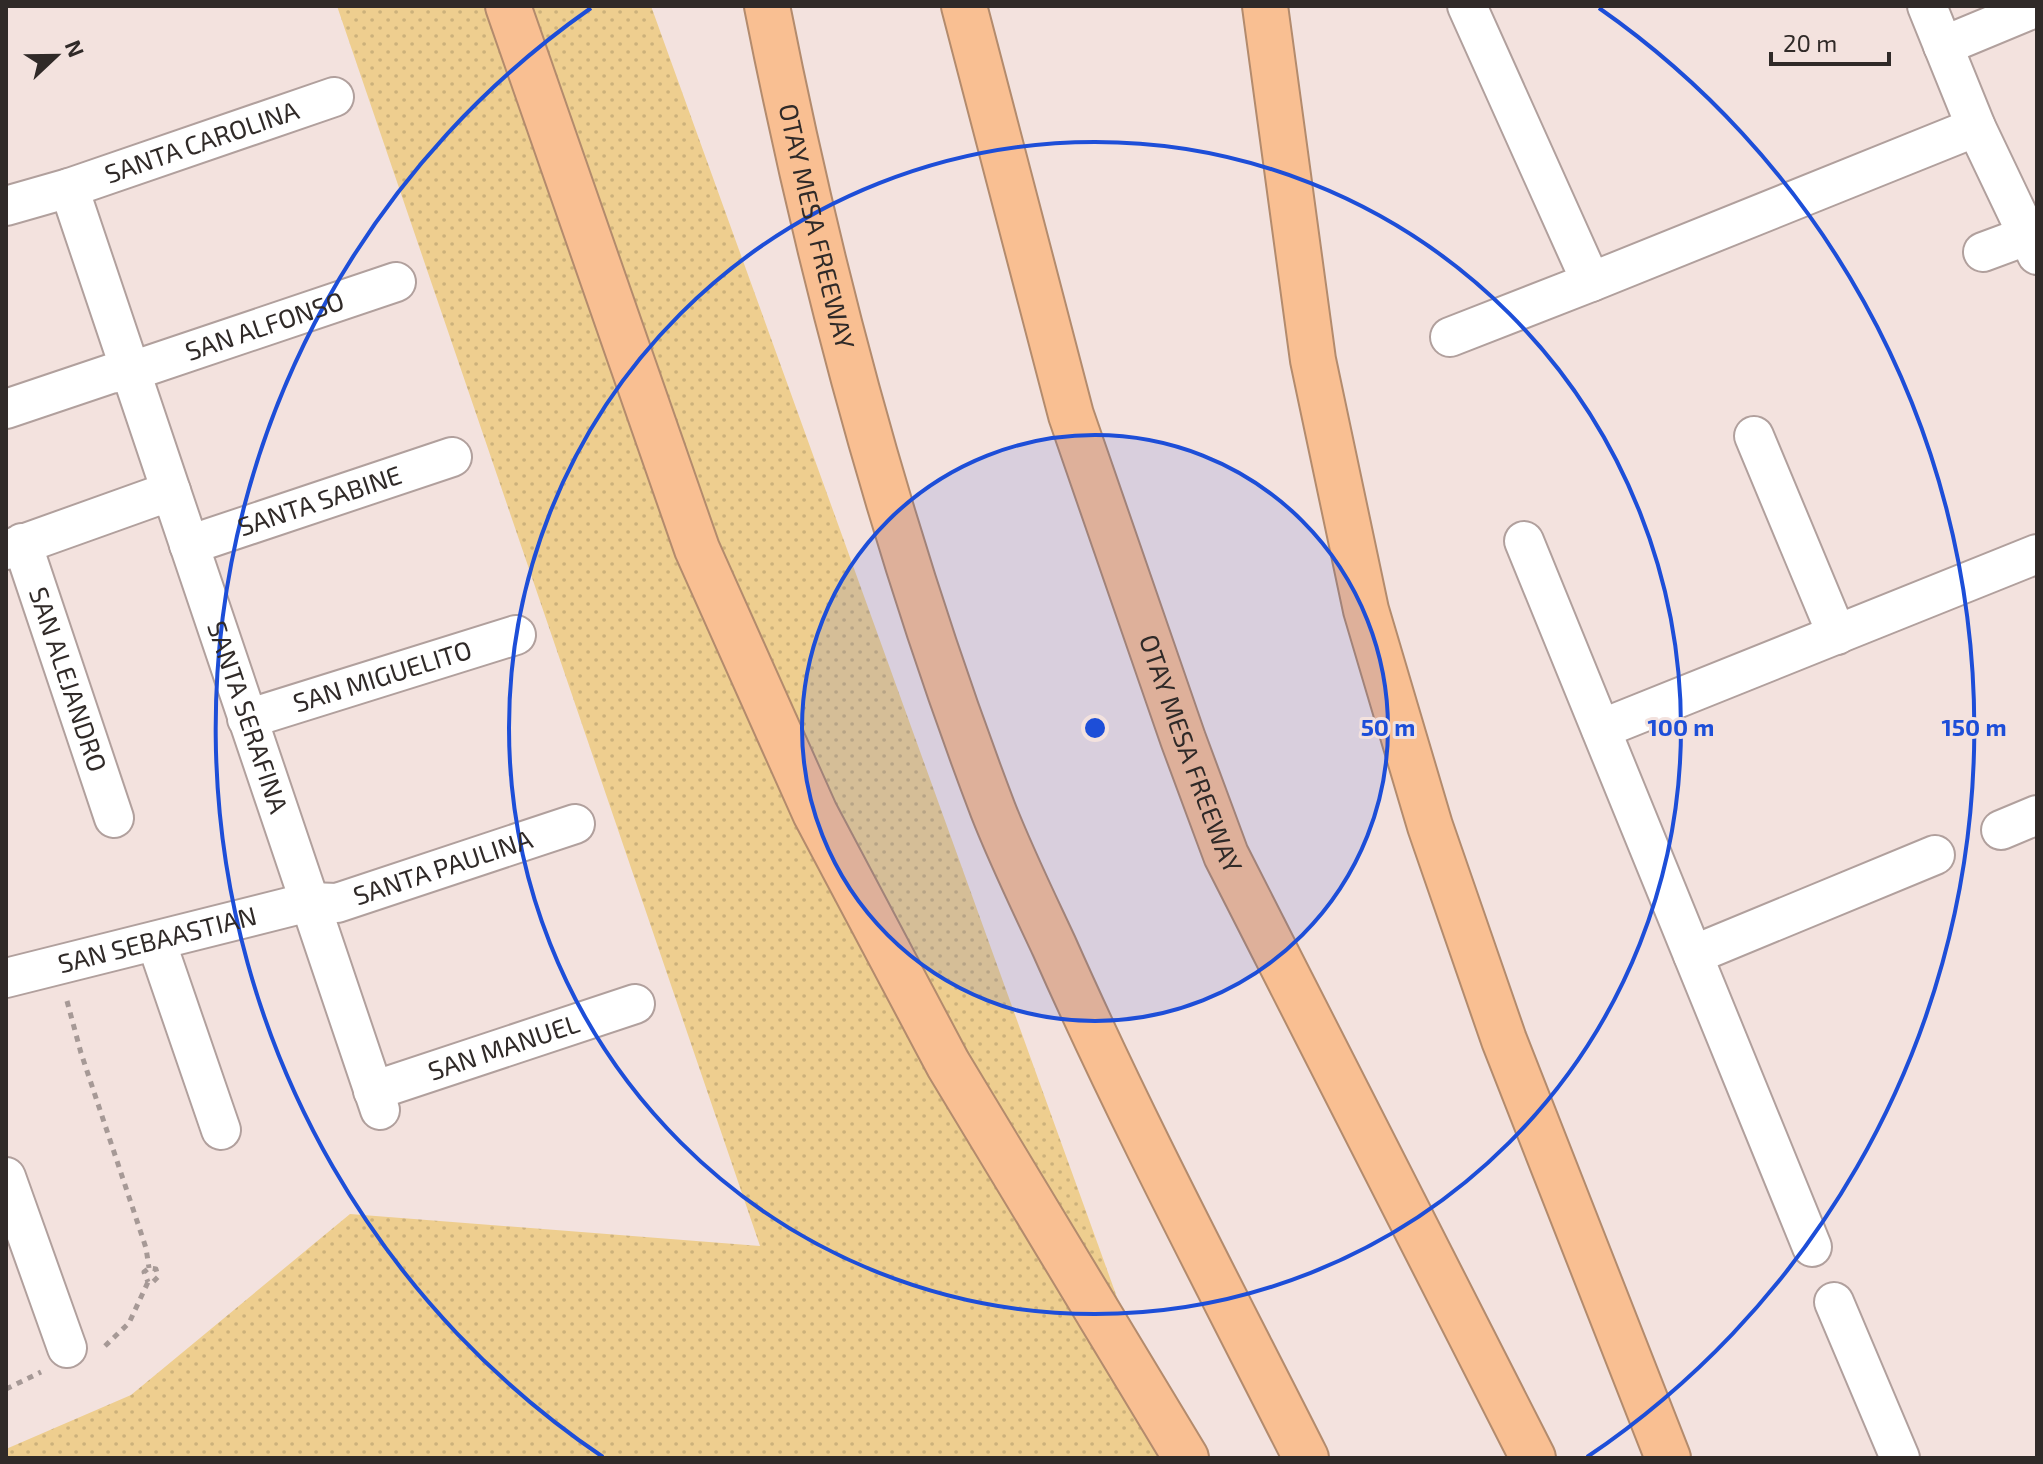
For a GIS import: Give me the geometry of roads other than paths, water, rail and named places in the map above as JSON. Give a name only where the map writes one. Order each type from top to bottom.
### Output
[{"type":"highway","points":[[508,6],[697,549],[815,813],[948,1064],[1186,1458]]},
{"type":"highway","name":"OTAY MESA FREEWAY","points":[[767,6],[792,133],[850,362],[912,578],[994,813],[1096,1040],[1306,1458]]},
{"type":"highway","name":"OTAY MESA FREEWAY","points":[[964,6],[1071,415],[1226,855],[1533,1458]]},
{"type":"highway","points":[[1265,6],[1313,360],[1366,610],[1430,826],[1504,1040],[1668,1458]]},
{"type":"street","points":[[1467,6],[1591,282]]},
{"type":"street","points":[[1927,6],[1976,127],[2034,240],[1983,252]]},
{"type":"street","points":[[1943,46],[2037,7]]},
{"type":"street","name":"SANTA CAROLINA","points":[[6,206],[69,188],[334,97]]},
{"type":"street","points":[[1450,337],[1976,127]]},
{"type":"street","name":"SANTA SERAFINA","points":[[69,188],[376,1100]]},
{"type":"street","name":"SAN ALFONSO","points":[[6,409],[110,374],[132,371],[396,282]]},
{"type":"street","points":[[1754,436],[1837,635]]},
{"type":"street","name":"SANTA SABINE","points":[[189,545],[452,457]]},
{"type":"street","points":[[14,546],[171,491]]},
{"type":"street","points":[[1524,541],[1812,1247]]},
{"type":"street","name":"SAN ALEJANDRO","points":[[14,546],[114,818]]},
{"type":"street","points":[[1601,729],[2037,554]]},
{"type":"street","name":"SAN MIGUELITO","points":[[247,719],[516,635]]},
{"type":"street","points":[[2001,830],[2037,815]]},
{"type":"street","name":"SANTA PAULINA","points":[[309,902],[337,903],[575,824]]},
{"type":"street","points":[[1693,955],[1935,855]]},
{"type":"street","name":"SAN SEBAASTIAN","points":[[6,978],[309,902]]},
{"type":"street","points":[[156,941],[221,1130]]},
{"type":"street","name":"SAN MANUEL","points":[[376,1100],[635,1004]]},
{"type":"street","points":[[6,1177],[21,1265],[83,1349]]},
{"type":"street","points":[[1834,1302],[1900,1458]]}]
